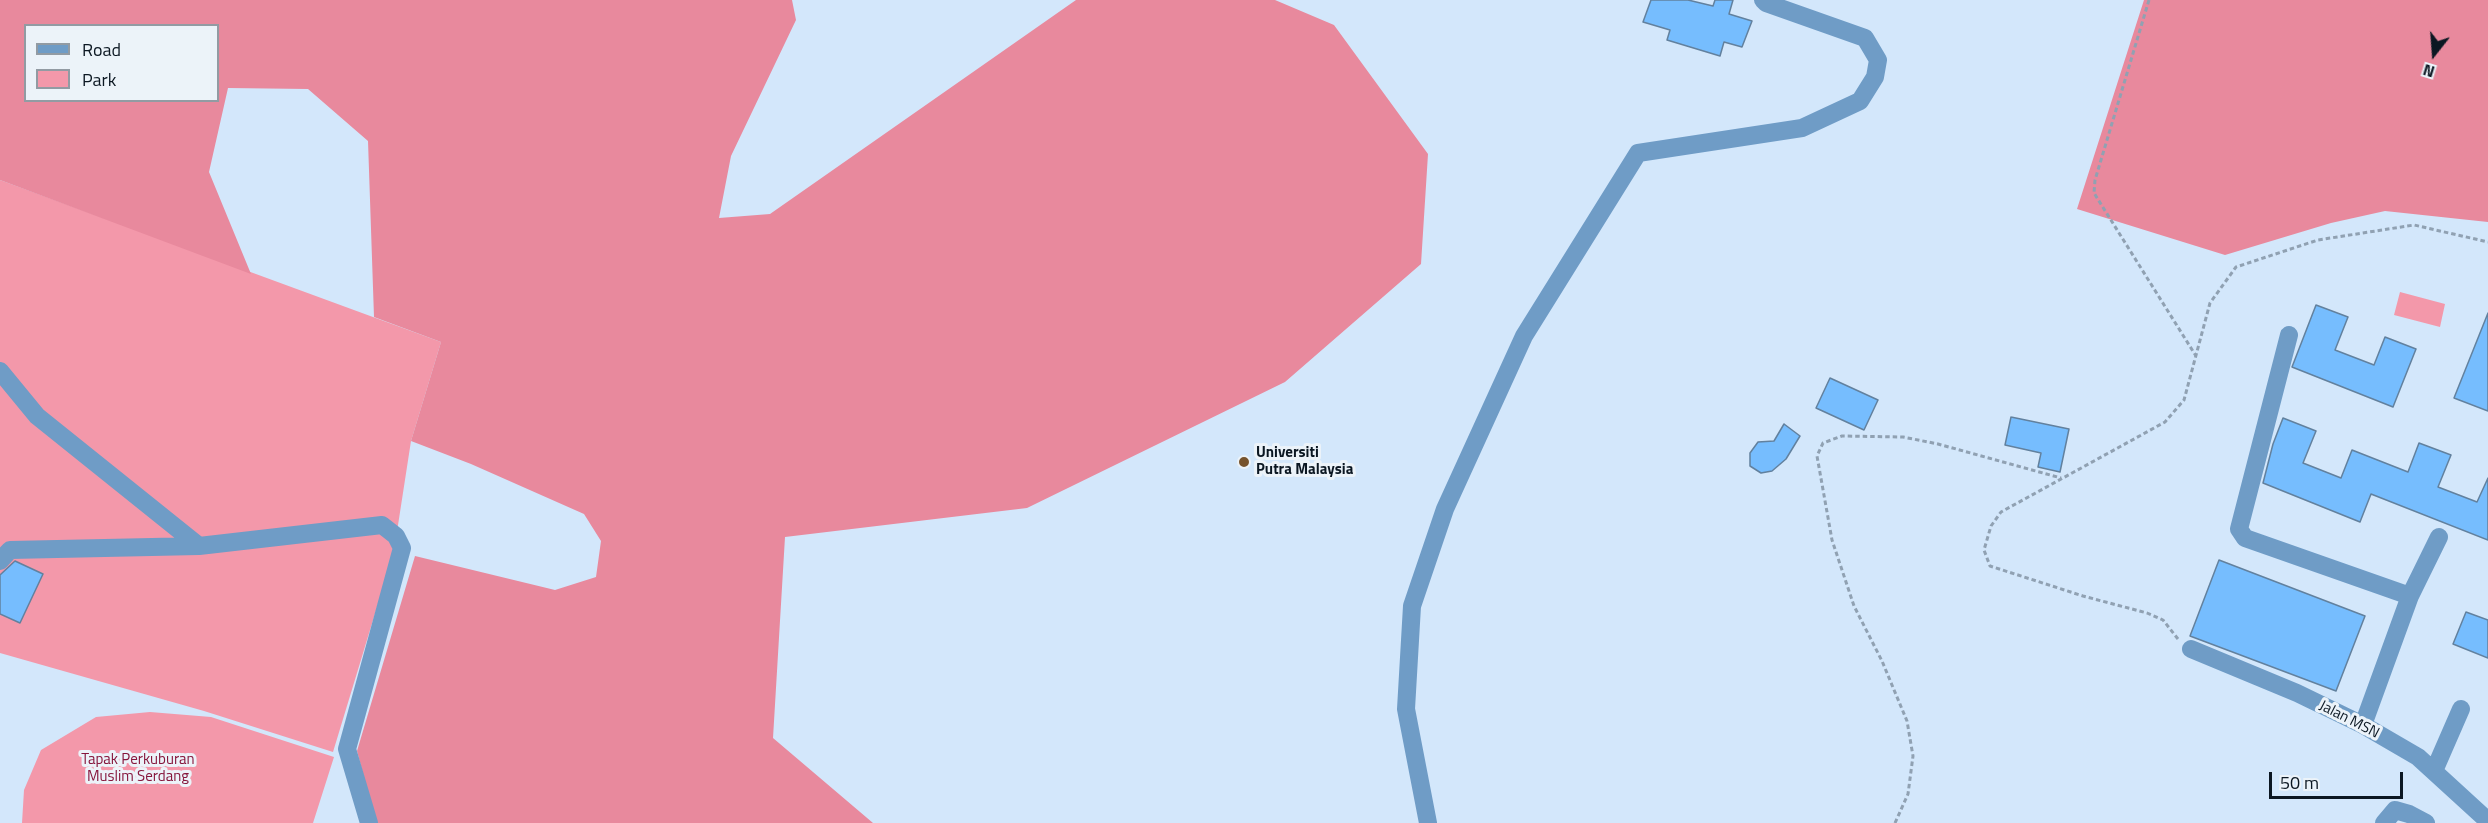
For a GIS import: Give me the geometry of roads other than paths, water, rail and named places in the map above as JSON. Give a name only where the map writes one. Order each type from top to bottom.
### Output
[{"type":"street","points":[[1428,823],[1406,709],[1412,606],[1445,509],[1524,336],[1638,153],[1802,128],[1860,101],[1875,77],[1878,60],[1865,38],[1766,3],[1764,0]]},
{"type":"street","points":[[2289,336],[2239,529],[2245,538],[2410,596]]},
{"type":"street","points":[[0,371],[36,416],[199,546]]},
{"type":"street","points":[[0,561],[10,550],[199,546],[382,525],[396,536],[402,548],[347,749],[369,823]]},
{"type":"street","points":[[2363,725],[2410,596],[2439,537]]},
{"type":"street","name":"Jalan MSN","points":[[2191,649],[2296,693],[2363,725],[2418,757],[2488,821]]},
{"type":"street","points":[[2434,771],[2462,709]]},
{"type":"street","points":[[2384,823],[2395,810],[2426,823]]},
{"type":"place","name":"Universiti Putra Malaysia","points":[[1244,462]]},
{"type":"park label","name":"Tapak Perkuburan Muslim Serdang","points":[[138,768]]}]
